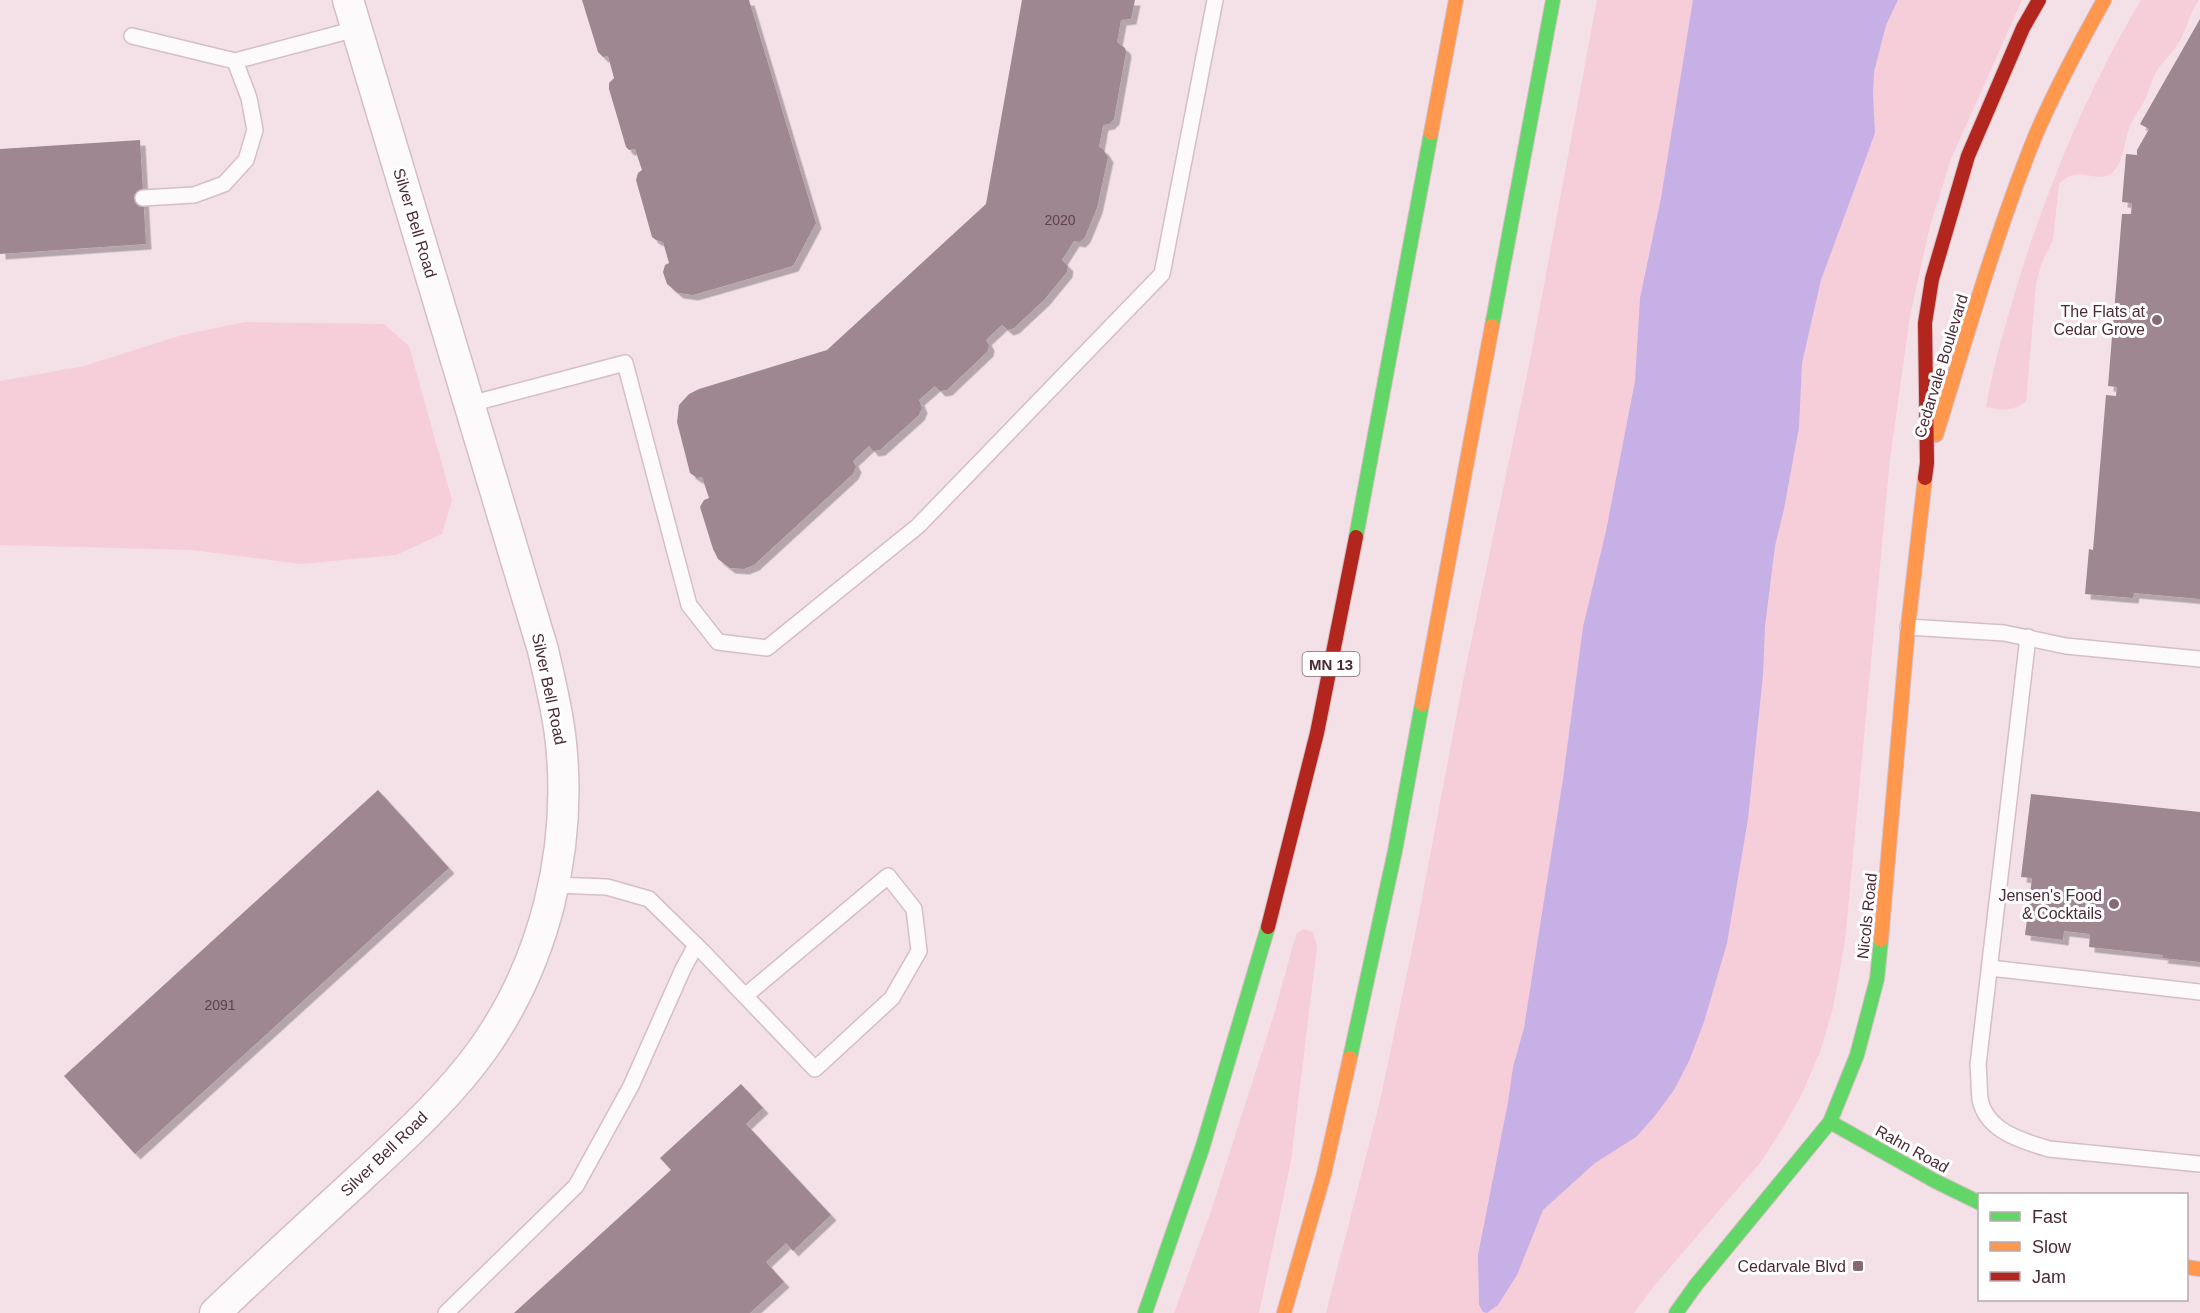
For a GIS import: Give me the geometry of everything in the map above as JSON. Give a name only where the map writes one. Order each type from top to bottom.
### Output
[{"type":"main road","name":"MN 13","points":[[1145,1313],[1186,1199],[1255,980],[1316,741],[1456,0]]},
{"type":"main road","points":[[1284,1313],[1324,1174],[1395,851],[1552,0]]},
{"type":"main road","name":"Cedarvale Boulevard","points":[[1928,463],[1925,323],[1932,279],[1968,156],[2023,28],[2039,0]]},
{"type":"main road","name":"Cedarvale Boulevard","points":[[1928,463],[2005,216],[2035,138],[2076,50],[2104,0]]},
{"type":"main road","name":"Nicols Road","points":[[1676,1313],[1696,1285],[1830,1122],[1857,1055],[1877,979],[1886,899],[1908,627],[1928,463]]},
{"type":"main road","name":"Rahn Road","points":[[1830,1122],[1935,1181],[1978,1202]]},
{"type":"street","name":"Silver Bell Road","points":[[226,1309],[440,1101],[482,1050],[513,1000],[543,926],[554,885],[562,826],[564,799],[561,744],[557,711],[543,650],[348,0]]},
{"type":"lane","points":[[470,404],[625,363],[689,605],[718,642],[767,648],[918,526],[1162,274],[1215,0]]},
{"type":"lane","points":[[132,36],[235,61],[357,29]]},
{"type":"lane","points":[[143,198],[194,195],[225,184],[246,160],[255,130],[249,98],[235,61]]},
{"type":"lane","points":[[1908,627],[2028,637],[2066,646],[2200,659]]},
{"type":"lane","points":[[2028,637],[1978,1065],[1981,1101],[1996,1126],[2011,1136],[2049,1149],[2200,1164]]},
{"type":"lane","points":[[554,885],[607,887],[649,899],[814,1069],[892,998],[919,951],[914,909],[888,876],[745,996]]},
{"type":"lane","points":[[446,1313],[576,1186],[631,1086],[682,969],[696,945]]},
{"type":"lane","points":[[1990,968],[2200,992]]},
{"type":"shaded area","points":[[1597,0],[2022,0],[1951,159],[1930,226],[1910,316],[1890,459],[1845,941],[1833,1008],[1821,1049],[1802,1094],[1760,1163],[1654,1286],[1634,1313],[1326,1313],[1379,1105],[1414,940],[1465,671],[1530,360]]},
{"type":"shaded area","points":[[1693,0],[1898,0],[1886,25],[1874,72],[1875,133],[1821,280],[1802,363],[1799,427],[1775,546],[1765,626],[1763,675],[1748,819],[1727,943],[1704,1022],[1689,1061],[1674,1090],[1654,1117],[1636,1137],[1595,1163],[1543,1210],[1517,1275],[1498,1305],[1487,1313],[1483,1312],[1479,1305],[1478,1255],[1513,1067],[1524,1028],[1563,779],[1583,627],[1606,531],[1635,381],[1640,298],[1661,198]]},
{"type":"shaded area","points":[[2141,0],[2199,0],[2180,41],[2155,74],[2145,100],[2131,124],[2118,166],[2114,171],[2102,177],[2074,175],[2059,184],[2053,240],[2041,265],[2036,285],[2026,402],[2007,409],[1986,407],[2007,319],[2047,197],[2090,96]]},
{"type":"shaded area","points":[[245,322],[384,324],[409,346],[452,500],[442,534],[396,555],[301,564],[191,550],[0,545],[0,381],[84,366],[182,335]]},
{"type":"shaded area","points":[[1303,929],[1313,932],[1317,947],[1291,1161],[1259,1313],[1174,1313],[1211,1211],[1275,1011],[1297,933]]},
{"type":"building","points":[[582,0],[749,0],[816,223],[793,266],[693,295],[678,293],[667,284],[663,272],[665,265],[669,263],[663,242],[652,237],[636,180],[638,173],[642,170],[635,149],[629,150],[626,147],[609,89],[609,83],[614,78],[608,56],[603,57],[598,52]]},
{"type":"building","points":[[1022,0],[1135,0],[1131,19],[1121,20],[1117,42],[1125,48],[1126,52],[1114,119],[1109,124],[1103,125],[1099,147],[1108,157],[1097,208],[1085,237],[1080,242],[1074,241],[1062,260],[1068,266],[1067,272],[1044,300],[1014,328],[1008,330],[1002,325],[986,340],[989,345],[988,351],[947,390],[940,391],[935,386],[919,400],[922,408],[919,415],[880,450],[873,451],[869,446],[853,461],[856,467],[853,474],[754,565],[744,569],[730,568],[718,559],[713,549],[700,507],[704,500],[709,498],[702,477],[697,478],[690,473],[677,422],[679,405],[689,394],[699,389],[827,350],[986,204]]},
{"type":"building","name":"The Flats at Cedar Grove","points":[[2200,19],[2200,599],[2134,593],[2133,598],[2085,594],[2089,549],[2093,550],[2106,395],[2116,396],[2117,387],[2108,386],[2122,214],[2131,214],[2132,203],[2122,202],[2126,154],[2137,155],[2137,150],[2149,129],[2140,124]]},
{"type":"building","points":[[140,140],[146,244],[0,254],[0,149]]},
{"type":"building","points":[[378,790],[449,868],[135,1154],[64,1076]]},
{"type":"building","name":"Jensen's Food & Cocktails","points":[[2031,794],[2200,812],[2200,962],[2162,958],[2163,955],[2089,947],[2090,934],[2064,931],[2063,940],[2025,935],[2032,878],[2021,877]]},
{"type":"building","points":[[741,1084],[763,1108],[746,1124],[831,1215],[793,1251],[786,1243],[766,1262],[784,1282],[750,1313],[514,1313],[671,1170],[660,1158]]},
{"type":"traffic: fast","points":[[1492,326],[1553,0]]},
{"type":"traffic: fast","points":[[1356,537],[1431,133]]},
{"type":"traffic: fast","points":[[1350,1058],[1395,851],[1422,704]]},
{"type":"traffic: fast","points":[[1145,1313],[1202,1149],[1268,927]]},
{"type":"traffic: fast","points":[[1676,1313],[1696,1285],[1830,1122],[1857,1055],[1877,979],[1881,940]]},
{"type":"traffic: fast","points":[[1830,1122],[1935,1181],[1978,1202]]},
{"type":"traffic: slow","points":[[1431,133],[1456,0]]},
{"type":"traffic: slow","points":[[1936,435],[1982,286],[2034,139],[2076,51],[2104,0]]},
{"type":"traffic: slow","points":[[1422,704],[1492,326]]},
{"type":"traffic: slow","points":[[1881,940],[1908,627],[1925,478]]},
{"type":"traffic: slow","points":[[1284,1313],[1324,1174],[1350,1058]]},
{"type":"traffic: slow","points":[[2188,1267],[2200,1269]]},
{"type":"traffic: jam","points":[[1925,478],[1927,463],[1925,323],[1932,279],[1968,156],[2023,28],[2039,0]]},
{"type":"traffic: jam","points":[[1268,927],[1317,733],[1356,537]]},
{"type":"place","name":"The Flats at Cedar Grove","points":[[2157,320]]},
{"type":"place","name":"Jensen's Food & Cocktails","points":[[2114,904]]},
{"type":"place","name":"Cedarvale Blvd","points":[[1858,1266]]}]
